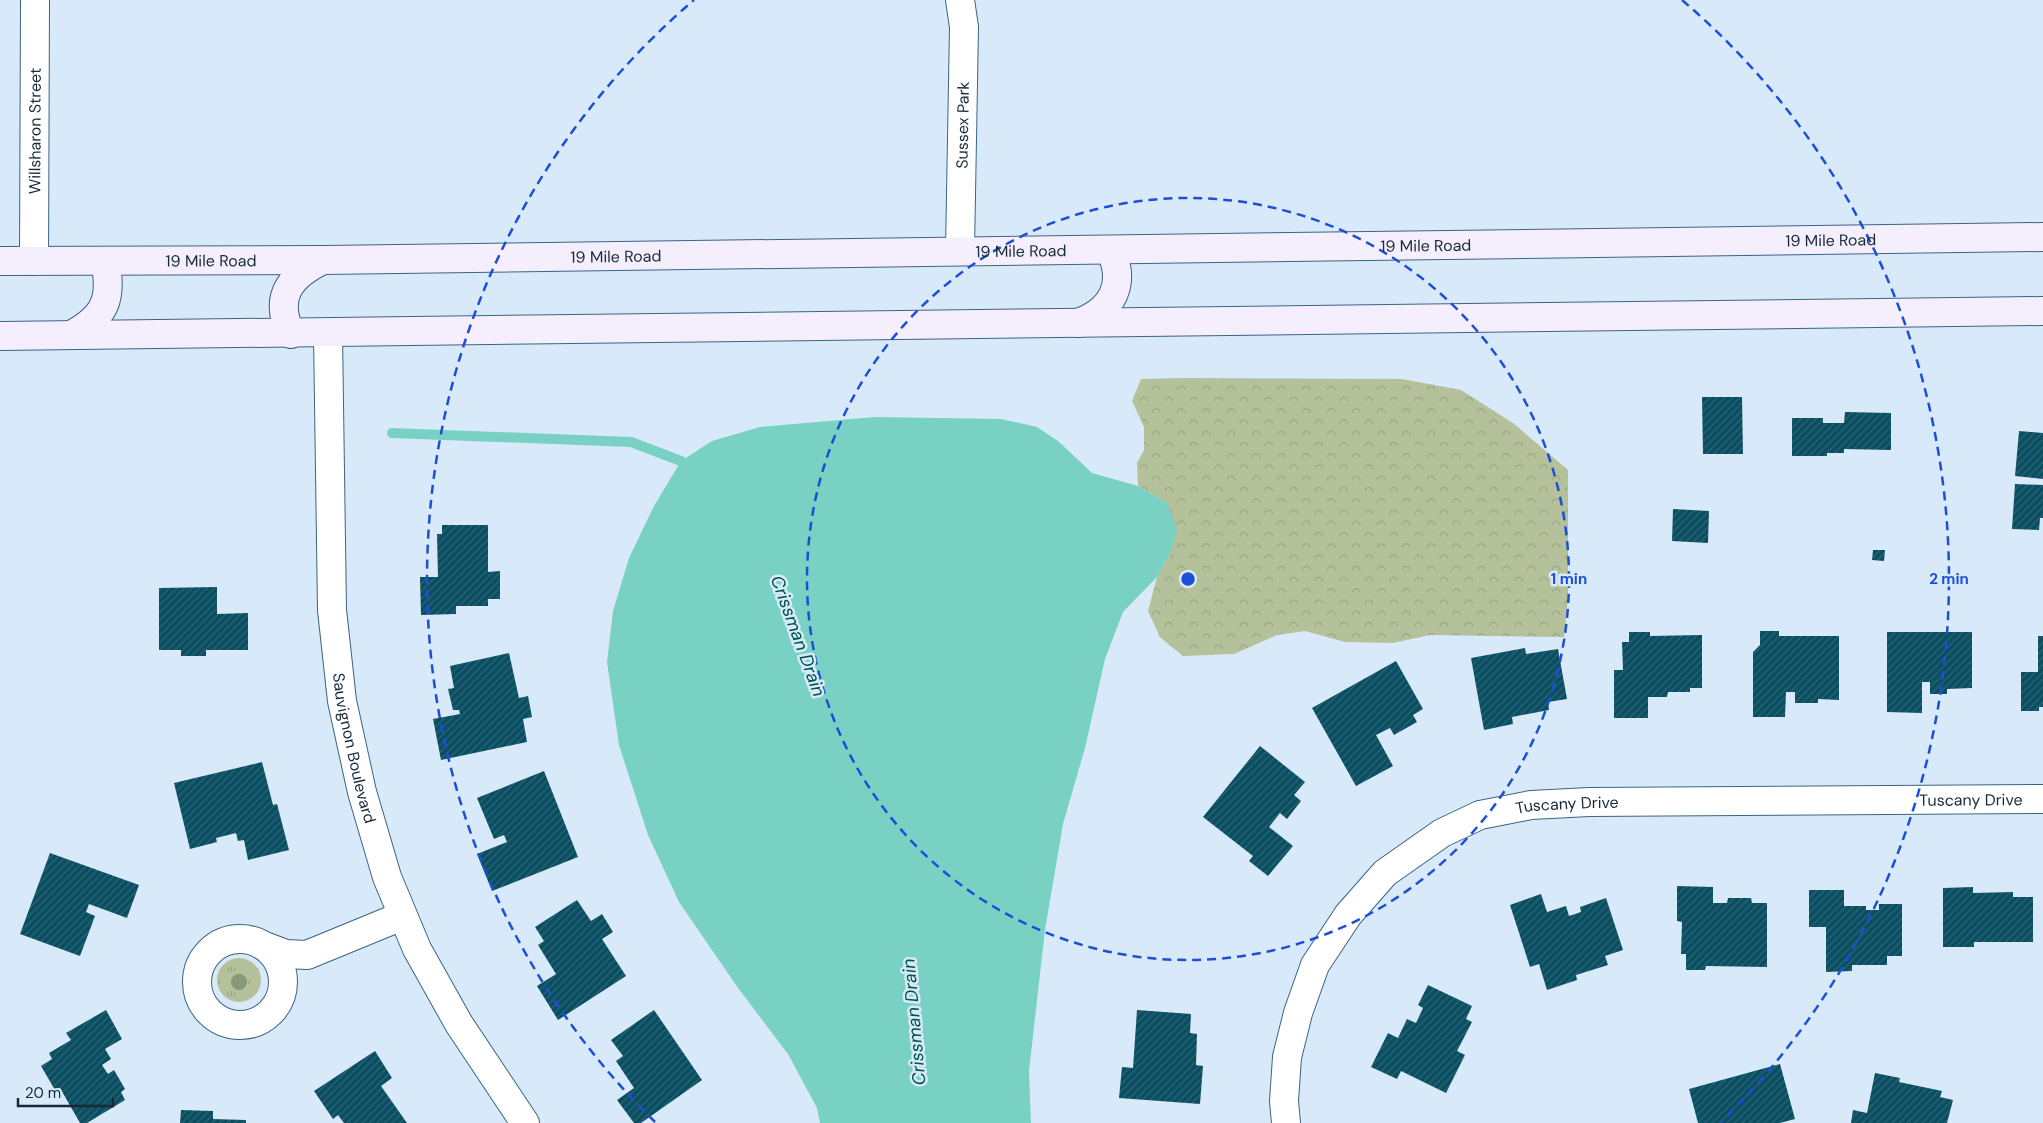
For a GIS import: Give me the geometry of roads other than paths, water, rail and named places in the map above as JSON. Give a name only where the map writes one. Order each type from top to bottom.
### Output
[{"type":"main road","name":"19 Mile Road","points":[[0,261],[324,260],[2043,237]]},
{"type":"main road","points":[[1078,324],[1095,317],[1107,306],[1115,293],[1117,275],[1115,261],[1110,250]]},
{"type":"main road","points":[[291,334],[286,323],[285,294],[293,279],[306,268],[324,260]]},
{"type":"main road","points":[[71,335],[86,327],[99,315],[106,303],[108,289],[105,262]]},
{"type":"main road","points":[[0,336],[328,334],[2043,311]]},
{"type":"street","name":"Willsharon Street","points":[[34,0],[34,261]]},
{"type":"street","name":"Sussex Park","points":[[960,0],[964,26],[960,250]]},
{"type":"street","name":"Sauvignon Boulevard","points":[[328,334],[332,610],[342,701],[362,792],[387,877],[417,949],[459,1024],[525,1123]]},
{"type":"street","name":"Tuscany Drive","points":[[1286,1123],[1284,1101],[1287,1057],[1298,1013],[1315,965],[1348,915],[1385,873],[1442,833],[1480,815],[1531,805],[1589,802],[2043,799]]},
{"type":"street","points":[[307,956],[275,1008],[265,1018],[252,1024],[238,1026],[223,1023],[211,1016],[202,1005],[196,991],[196,977],[200,963],[209,952],[220,944],[234,939],[249,940],[286,954],[307,956],[402,916]]},
{"type":"street","points":[[262,945],[273,954],[281,967],[282,995]]},
{"type":"water","points":[[875,417],[1001,419],[1037,427],[1058,441],[1092,473],[1138,486],[1167,503],[1177,529],[1170,553],[1157,577],[1123,612],[1105,659],[1085,748],[1063,824],[1045,930],[1029,1071],[1031,1123],[820,1123],[817,1108],[788,1054],[738,988],[679,902],[648,835],[619,745],[607,662],[613,611],[629,558],[654,506],[681,461],[712,441],[760,427]]},
{"type":"waterway","name":"Crissman Drain","points":[[392,433],[631,442],[681,461],[690,472]]}]
